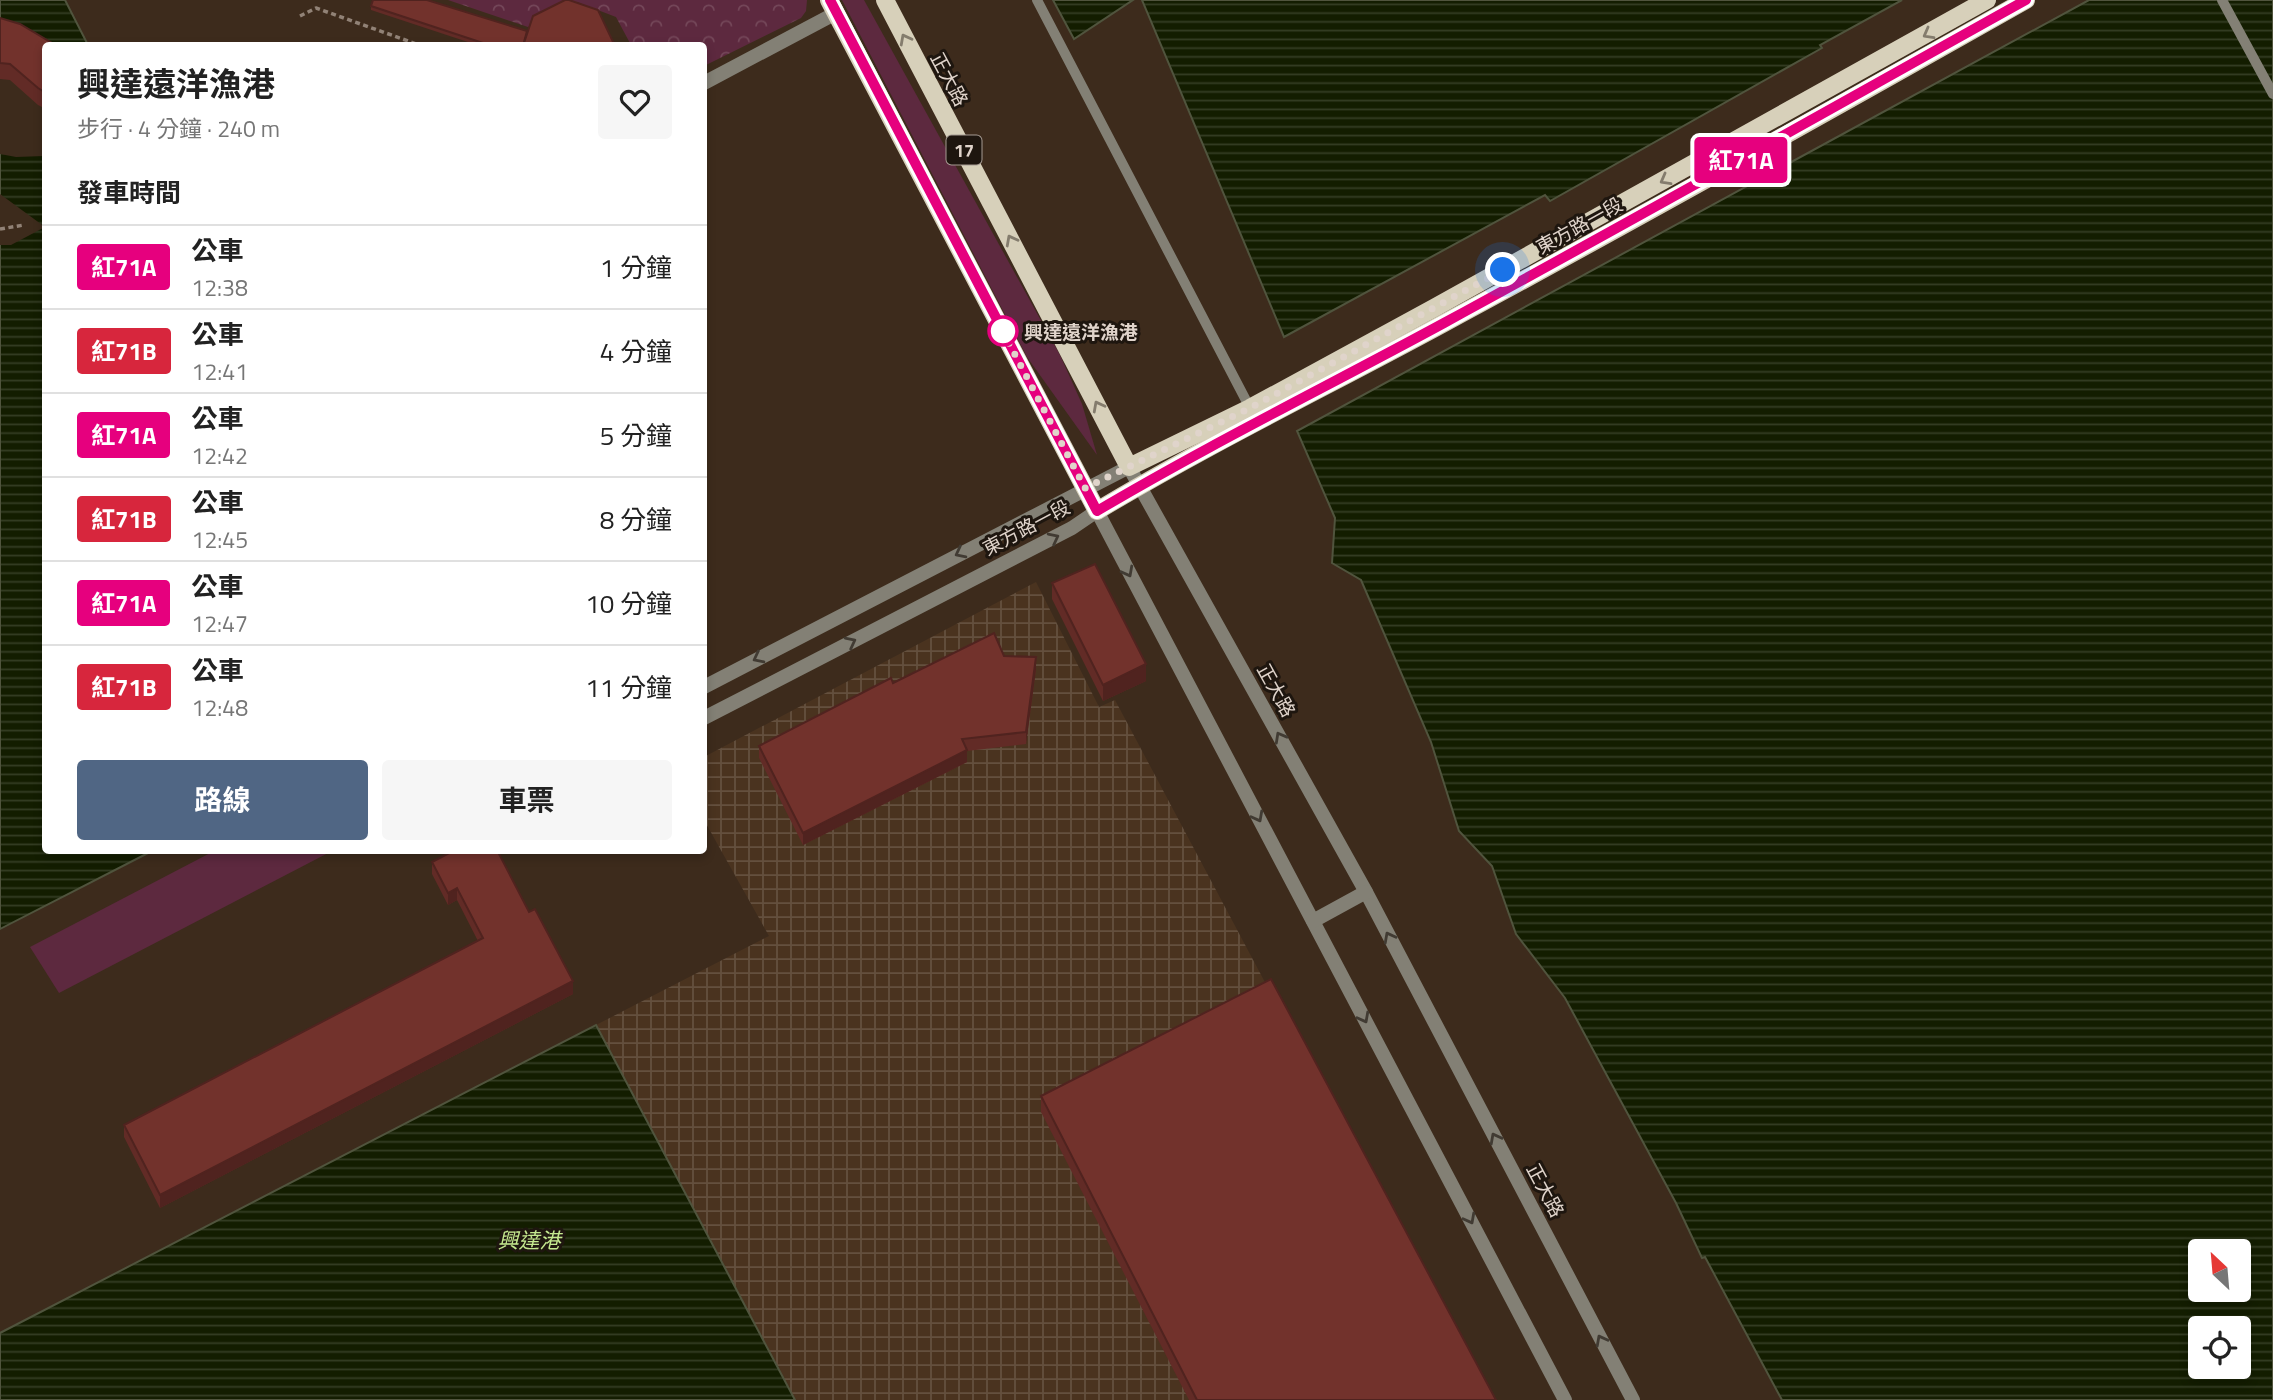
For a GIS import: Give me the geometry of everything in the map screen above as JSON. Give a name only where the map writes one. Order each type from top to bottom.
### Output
[{"type":"main road","name":"正大路","points":[[885,0],[1129,467]]},
{"type":"main road","name":"東方路一段","points":[[1129,467],[1250,408],[1446,302],[1987,0]]},
{"type":"main road","name":"東方路一段","points":[[1097,511],[1468,310],[2026,0]]},
{"type":"main road","name":"17","points":[[833,6],[1097,511]]},
{"type":"street","points":[[707,81],[833,6]]},
{"type":"street","name":"正大路","points":[[1129,467],[1366,892],[1633,1400]]},
{"type":"street","name":"東方路一段","points":[[707,685],[1129,467]]},
{"type":"street","name":"東方路一段","points":[[707,716],[1060,535],[1097,511]]},
{"type":"street","points":[[1097,511],[1565,1400]]},
{"type":"street","points":[[1313,921],[1366,892]]},
{"type":"lane","points":[[1037,0],[1250,408]]},
{"type":"lane","points":[[2222,0],[2273,94]]},
{"type":"path","points":[[300,16],[316,8],[411,42]]},
{"type":"path","points":[[0,229],[24,225]]},
{"type":"shaded area","points":[[1036,582],[1099,707],[1115,700],[1487,1400],[795,1400],[596,1025],[769,936],[707,825],[707,755]]},
{"type":"green space","points":[[448,0],[807,0],[806,11],[801,18],[707,65],[707,42],[629,42],[616,17],[577,2],[528,27]]},
{"type":"green space","points":[[842,0],[864,0],[1060,355],[1082,404],[1097,455],[1027,357]]},
{"type":"green space","points":[[208,854],[326,854],[59,993],[30,947]]},
{"type":"water","points":[[0,0],[65,0],[86,42],[42,42],[42,854],[146,854],[0,929]]},
{"type":"water","points":[[1053,0],[1133,0],[1074,39]]},
{"type":"water","points":[[1142,0],[1902,0],[1550,201],[1545,195],[1284,337]]},
{"type":"water","points":[[2089,0],[2273,0],[2273,1400],[1782,1400],[1705,1257],[1702,1258],[1676,1203],[1565,998],[1516,934],[1492,866],[1459,831],[1431,742],[1361,580],[1332,563],[1335,518],[1297,431]]},
{"type":"water","name":"興達港","points":[[596,1025],[795,1400],[0,1400],[0,1333]]},
{"type":"pier","points":[[0,34],[42,54],[42,156],[16,157],[0,154]]},
{"type":"pier","points":[[0,194],[42,225],[42,229],[11,245],[0,245]]},
{"type":"building","points":[[373,0],[427,0],[527,31],[524,42],[480,42],[371,6]]},
{"type":"building","points":[[569,0],[598,10],[613,42],[524,42],[533,16]]},
{"type":"building","points":[[0,18],[20,24],[50,42],[42,42],[42,90],[10,64],[0,63]]},
{"type":"building","points":[[1095,564],[1146,664],[1103,685],[1052,583]]},
{"type":"building","points":[[994,633],[1004,656],[1036,657],[1026,732],[962,739],[967,750],[803,833],[759,746],[891,678],[893,683]]},
{"type":"building","points":[[447,854],[499,854],[529,912],[535,909],[573,981],[160,1195],[124,1125],[483,938],[457,888],[448,893],[432,862]]},
{"type":"building","points":[[1271,979],[1496,1400],[1197,1400],[1041,1096]]},
{"type":"bus line","name":"紅71A","points":[[830,0],[1097,511],[1176,465],[1444,323],[2026,0]]},
{"type":"place","name":"興達遠洋漁港","points":[[1003,331]]},
{"type":"route","points":[[1003,331],[1000,326],[1085,488],[1250,408],[1503,270]]}]
